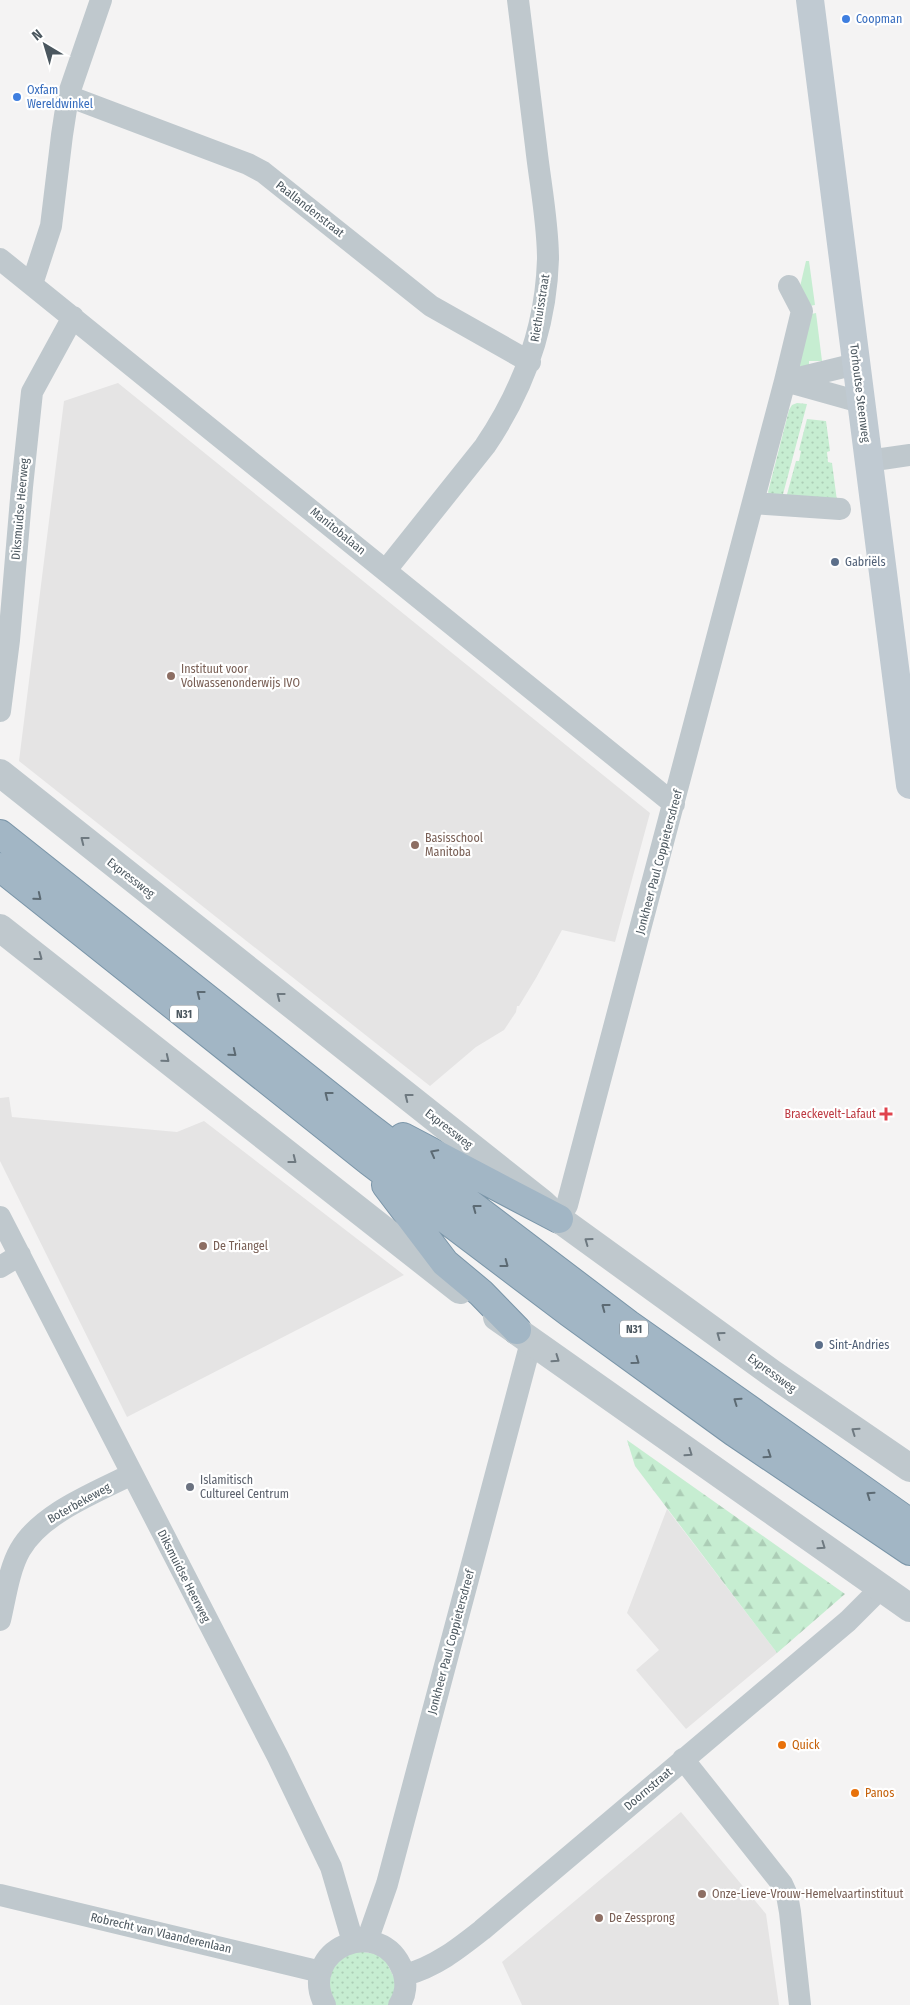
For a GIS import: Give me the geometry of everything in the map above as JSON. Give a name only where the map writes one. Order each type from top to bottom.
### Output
[{"type":"highway","name":"N31","points":[[0,834],[366,1125],[628,1324],[910,1522]]},
{"type":"highway","name":"N31","points":[[0,867],[369,1161],[570,1313],[726,1426],[910,1551]]},
{"type":"highway","points":[[366,1125],[406,1138],[558,1219]]},
{"type":"highway","points":[[369,1161],[445,1263],[481,1293],[524,1336]]},
{"type":"main road","name":"Torhoutse Steenweg","points":[[810,0],[910,785]]},
{"type":"street","points":[[32,284],[52,226],[68,96],[101,0]]},
{"type":"street","name":"Riethuisstraat","points":[[386,570],[489,440],[516,394],[530,362],[543,306],[548,259],[518,0]]},
{"type":"street","name":"Paallandenstraat","points":[[68,96],[248,164],[263,172],[431,306],[530,362]]},
{"type":"street","name":"Manitobalaan","points":[[0,259],[674,804]]},
{"type":"street","name":"Jonkheer Paul Coppietersdreef","points":[[558,1219],[567,1205],[785,381],[802,311],[789,286]]},
{"type":"street","name":"Diksmuidse Heerweg","points":[[0,711],[9,640],[32,392],[73,317]]},
{"type":"street","points":[[785,381],[856,364]]},
{"type":"street","points":[[785,381],[860,402]]},
{"type":"street","points":[[868,461],[910,455]]},
{"type":"street","points":[[753,503],[840,508]]},
{"type":"street","name":"Expressweg","points":[[0,773],[534,1197],[558,1219],[774,1374],[910,1468]]},
{"type":"street","points":[[0,928],[465,1294],[910,1608]]},
{"type":"street","name":"Diksmuidse Heerweg","points":[[0,1217],[278,1757],[331,1867],[360,1942]]},
{"type":"street","points":[[0,1267],[20,1256]]},
{"type":"street","name":"Jonkheer Paul Coppietersdreef","points":[[360,1942],[387,1884],[524,1336]]},
{"type":"street","name":"Boterbekeweg","points":[[0,1620],[18,1552],[29,1535],[48,1519],[132,1474]]},
{"type":"street","name":"Doornstraat","points":[[405,1975],[430,1967],[459,1948],[842,1626],[881,1588]]},
{"type":"street","points":[[684,1760],[782,1884],[787,1896],[790,1912],[800,2005]]},
{"type":"street","name":"Robrecht van Vlaanderenlaan","points":[[0,1895],[321,1972]]},
{"type":"street","points":[[325,2005],[319,1985],[321,1972],[326,1960],[334,1951],[345,1944],[360,1942],[380,1945],[391,1952],[400,1962],[405,1975],[405,1989],[400,2005]]},
{"type":"shaded area","points":[[118,383],[650,813],[615,942],[562,930],[536,978],[519,1006],[517,1006],[516,1012],[504,1030],[476,1047],[430,1086],[19,761],[64,401]]},
{"type":"shaded area","name":"De Triangel","points":[[9,1097],[12,1117],[177,1132],[204,1121],[404,1275],[127,1417],[0,1161],[0,1098]]},
{"type":"shaded area","points":[[667,1509],[777,1653],[686,1729],[636,1670],[659,1650],[627,1613]]},
{"type":"shaded area","points":[[681,1812],[766,1914],[779,2005],[522,2005],[502,1962]]},
{"type":"green space","points":[[806,261],[809,261],[815,305],[809,306],[799,291]]},
{"type":"green space","points":[[816,313],[822,361],[809,361],[809,367],[798,366],[807,315]]},
{"type":"green space","points":[[797,403],[807,404],[782,498],[771,498],[768,492],[789,410],[792,405]]},
{"type":"green space","points":[[807,419],[826,421],[830,451],[827,452],[828,462],[832,463],[837,501],[786,498],[796,461],[799,461],[801,451],[799,450]]},
{"type":"green space","points":[[627,1440],[845,1594],[777,1653],[635,1466]]},
{"type":"green space","points":[[350,1950],[383,1955],[398,1986],[391,2005],[332,2005],[326,1975]]},
{"type":"place","name":"Coopman","points":[[846,19]]},
{"type":"place","name":"Oxfam Wereldwinkel","points":[[17,97]]},
{"type":"place","name":"Gabriëls","points":[[835,562]]},
{"type":"place","name":"Instituut voor Volwassenonderwijs IVO","points":[[171,676]]},
{"type":"place","name":"Basisschool Manitoba","points":[[415,845]]},
{"type":"place","name":"Braeckevelt-Lafaut","points":[[886,1114]]},
{"type":"place","name":"De Triangel","points":[[203,1246]]},
{"type":"place","name":"Sint-Andries","points":[[819,1345]]},
{"type":"place","name":"Islamitisch Cultureel Centrum","points":[[190,1487]]},
{"type":"place","name":"Quick","points":[[782,1745]]},
{"type":"place","name":"Panos","points":[[855,1793]]},
{"type":"place","name":"Onze-Lieve-Vrouw-Hemelvaartinstituut","points":[[702,1894]]},
{"type":"place","name":"De Zessprong","points":[[599,1918]]}]
